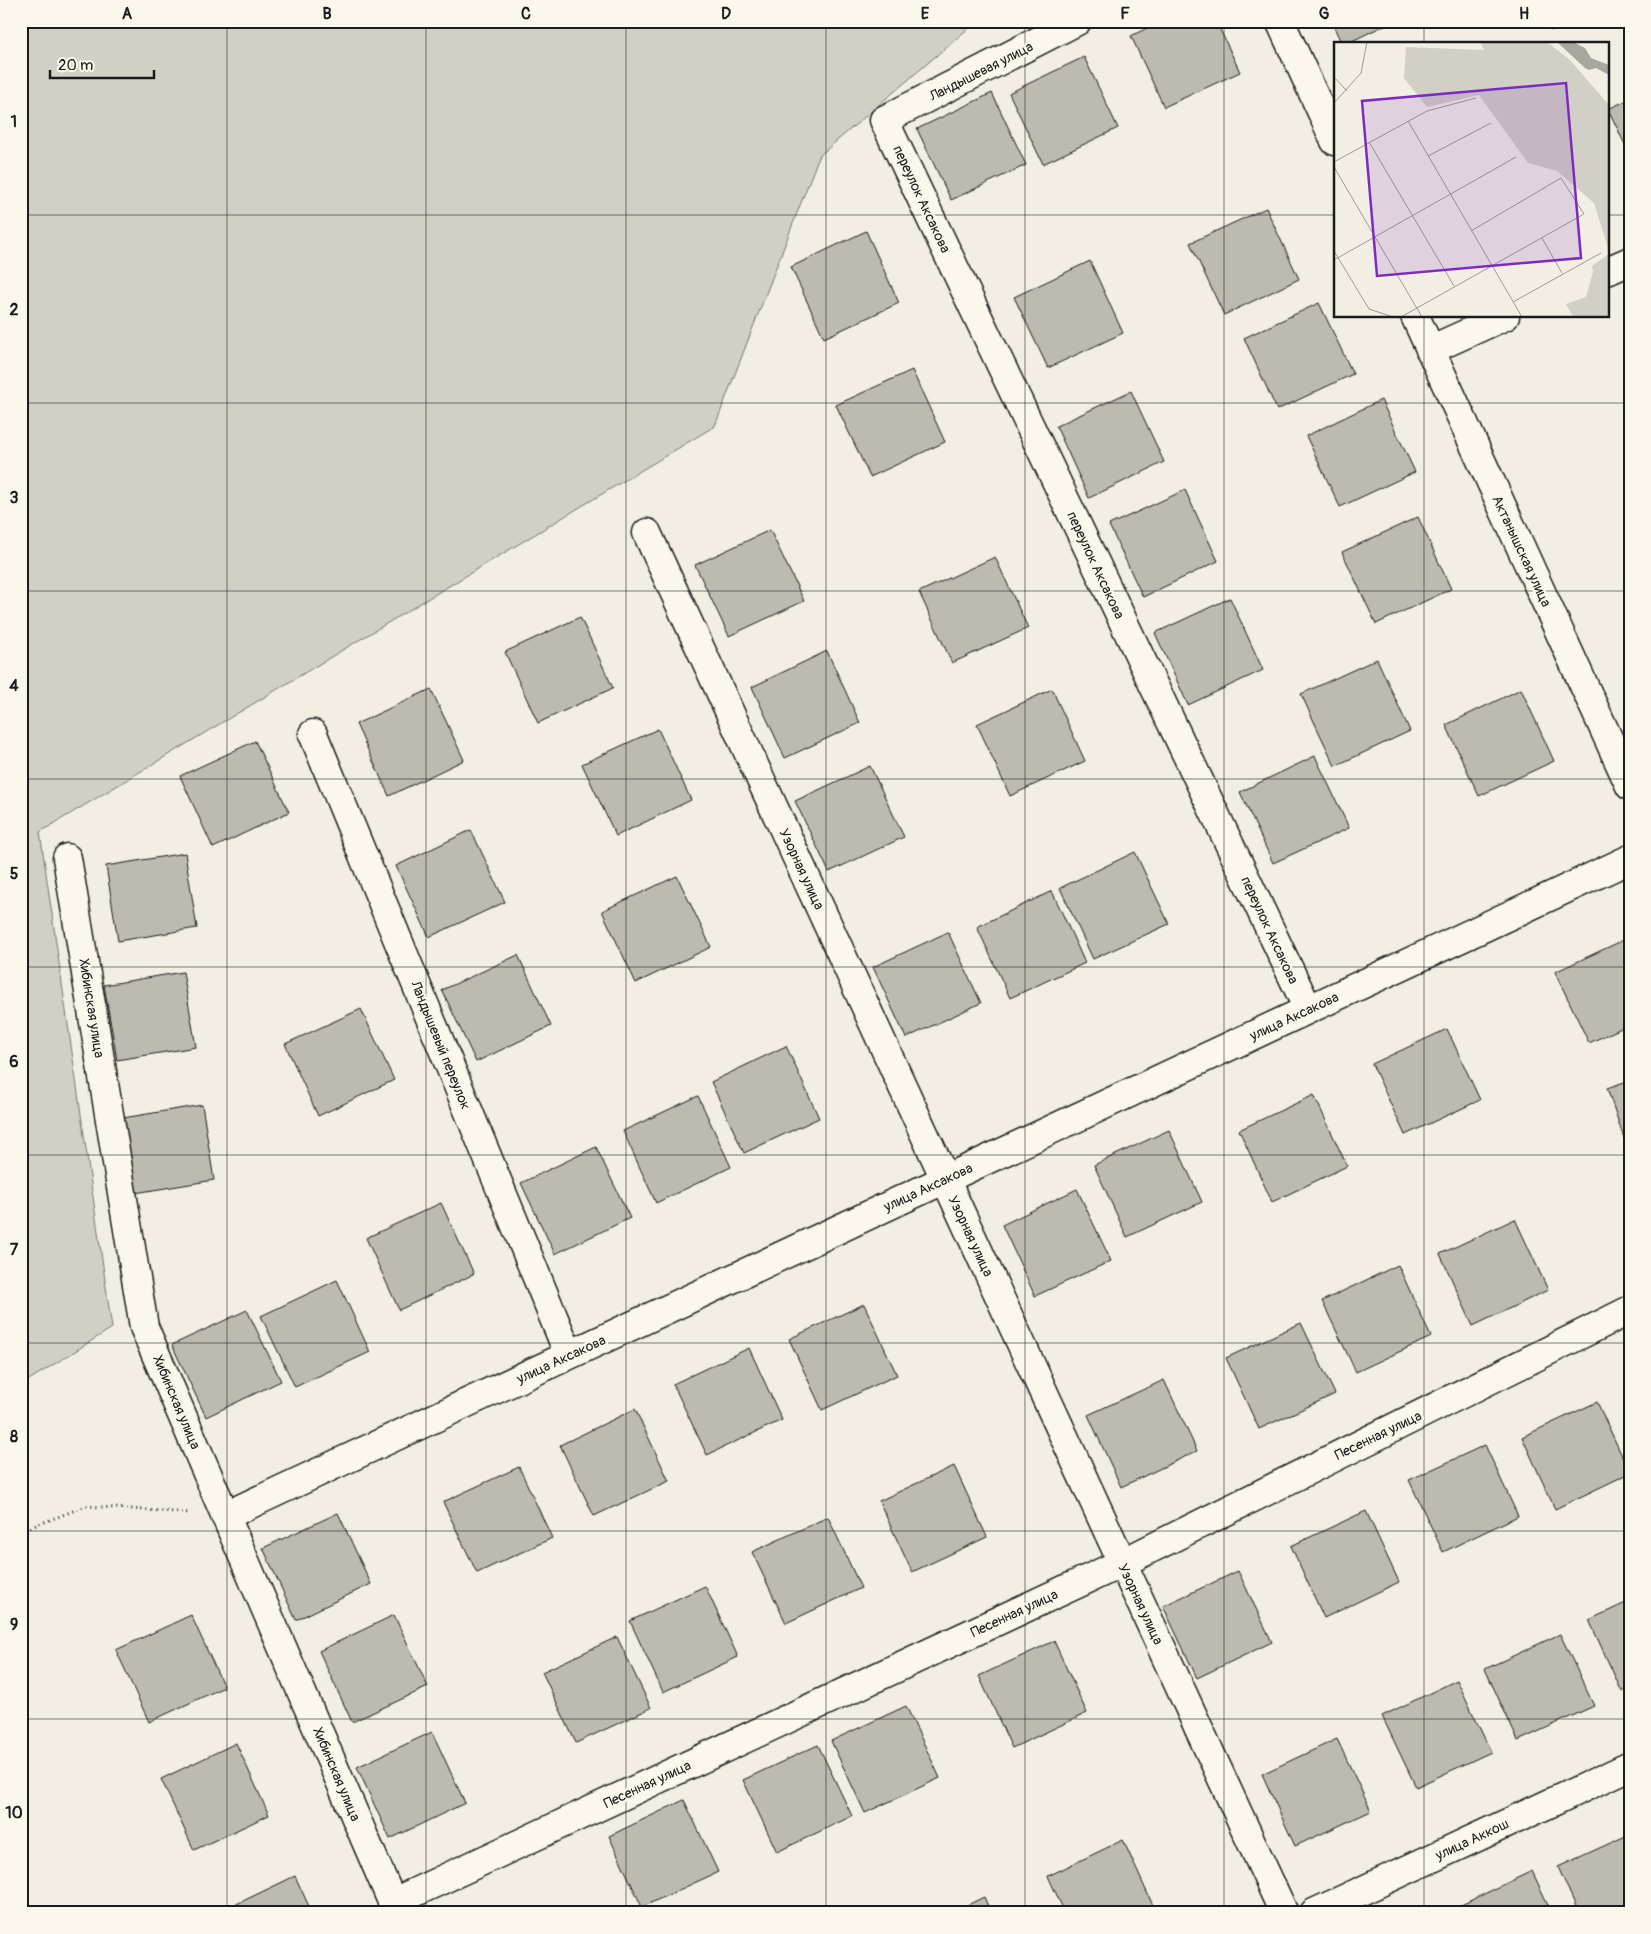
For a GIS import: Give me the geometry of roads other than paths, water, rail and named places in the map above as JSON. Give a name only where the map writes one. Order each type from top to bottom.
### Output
[{"type":"street","name":"Ландышевая улица","points":[[884,120],[1077,21]]},
{"type":"street","points":[[1280,21],[1334,139]]},
{"type":"street","name":"переулок Аксакова","points":[[884,120],[1308,1009]]},
{"type":"street","points":[[1608,271],[1630,260]]},
{"type":"street","name":"Актанышская улица","points":[[1416,318],[1630,786]]},
{"type":"street","points":[[1430,350],[1501,318]]},
{"type":"street","name":"Узорная улица","points":[[647,533],[1284,1913]]},
{"type":"street","name":"Ландышевый переулок","points":[[314,734],[569,1355]]},
{"type":"street","name":"Хибинская улица","points":[[67,858],[144,1327],[395,1908]]},
{"type":"street","name":"улица Аксакова","points":[[225,1516],[1630,859]]},
{"type":"street","name":"Песенная улица","points":[[395,1908],[1122,1563],[1630,1310]]},
{"type":"street","name":"улица Аккош","points":[[1314,1913],[1630,1766]]}]
